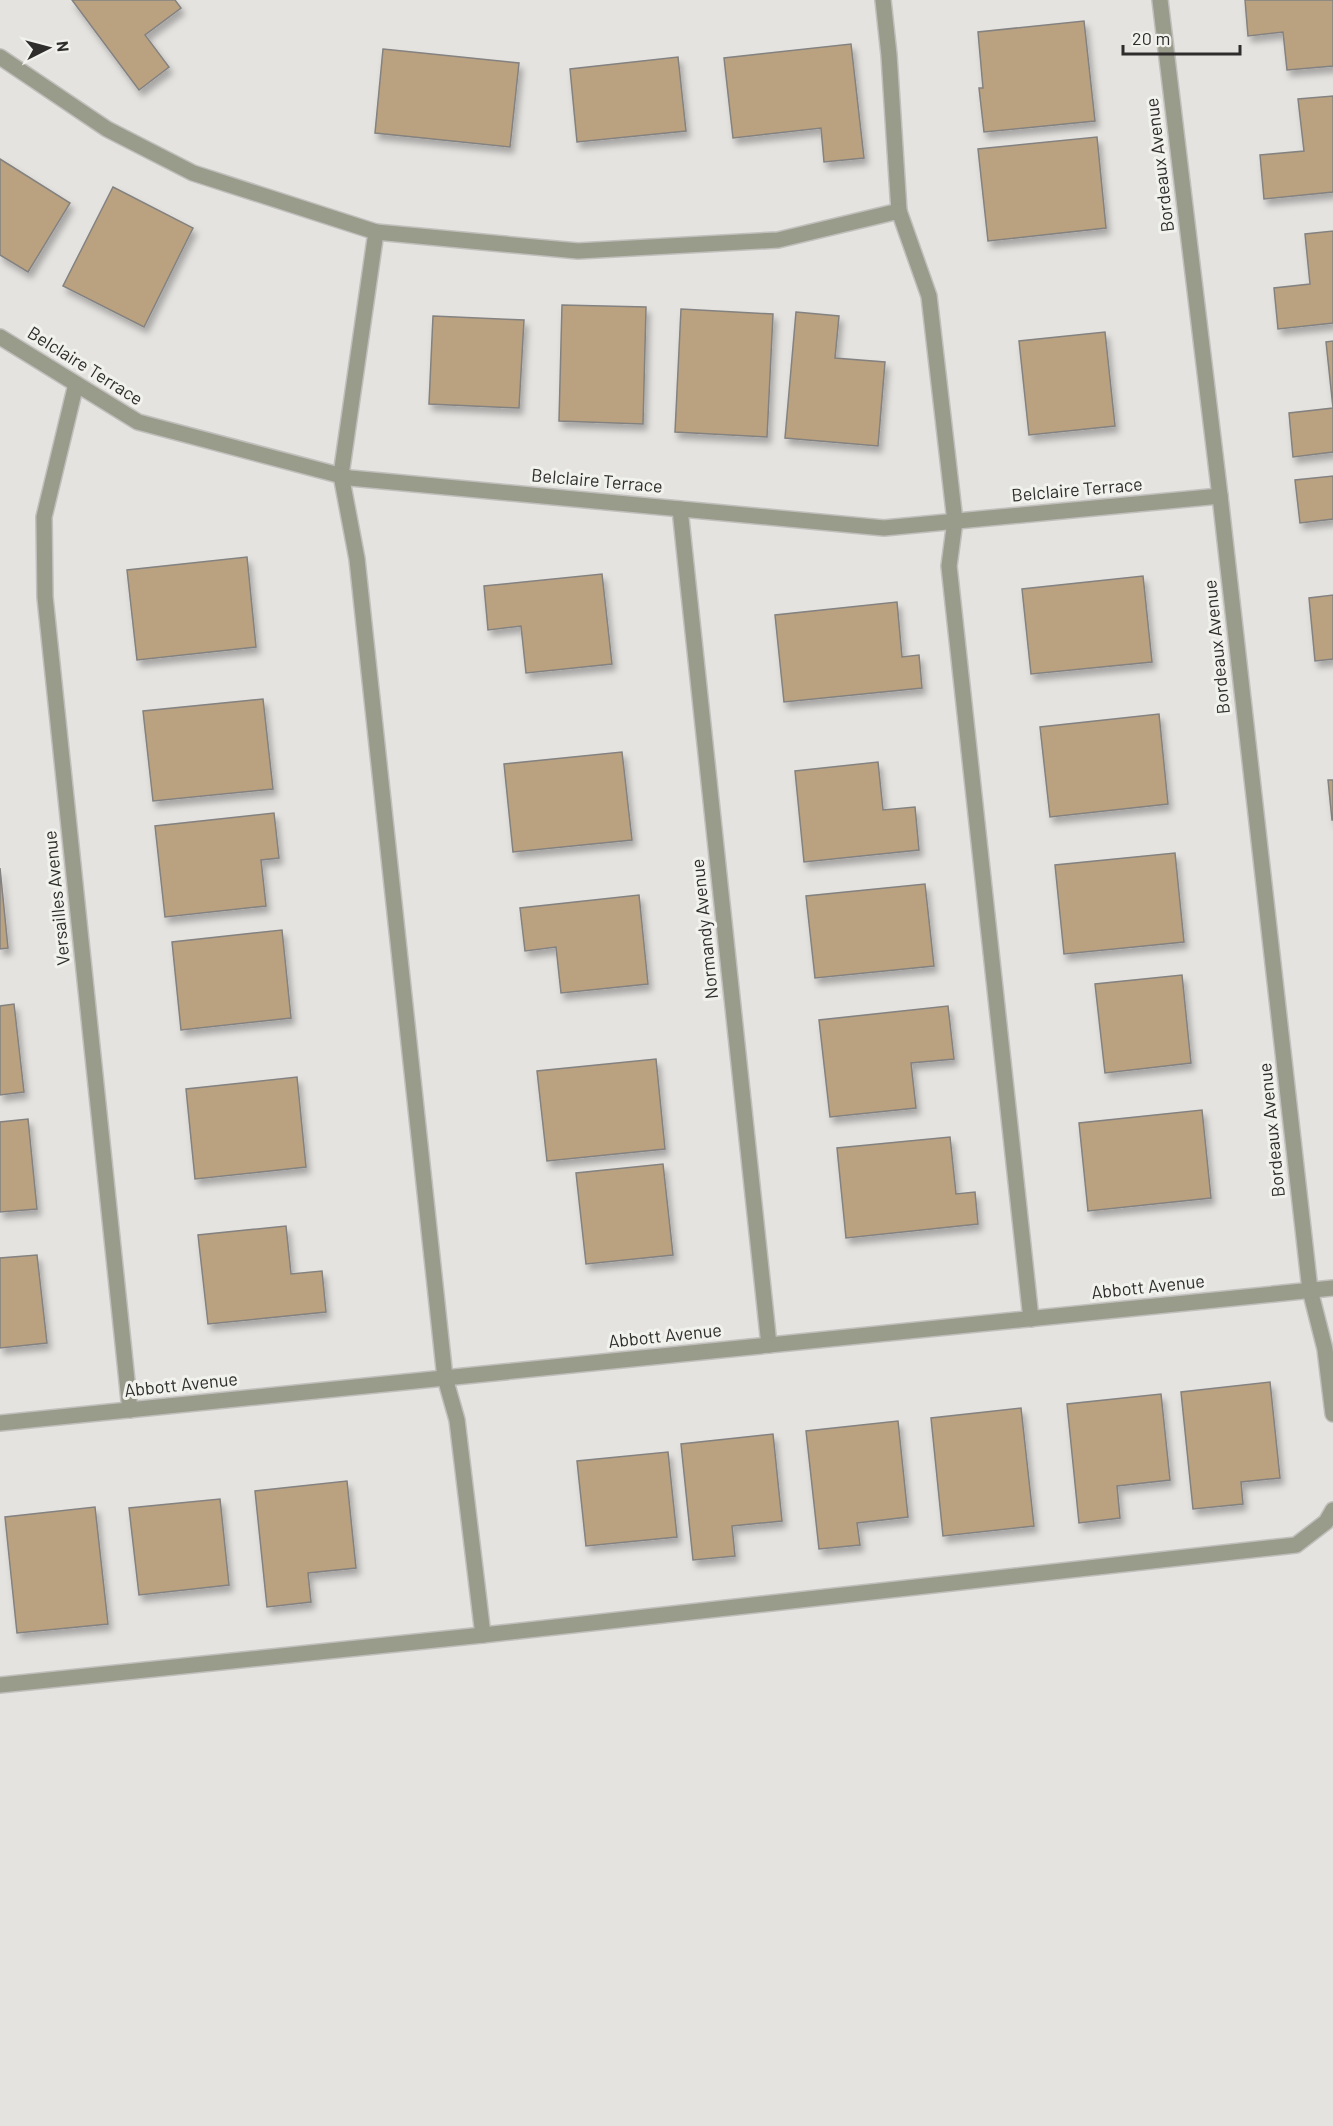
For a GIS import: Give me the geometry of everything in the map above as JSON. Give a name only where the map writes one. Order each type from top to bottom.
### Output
[{"type":"street","points":[[883,0],[900,211],[929,296],[955,521],[949,566],[1031,1319]]},
{"type":"street","name":"Bordeaux Avenue","points":[[1160,0],[1220,496],[1310,1290],[1325,1349],[1333,1414]]},
{"type":"street","points":[[0,57],[107,129],[193,173],[376,232],[578,251],[777,240],[900,211]]},
{"type":"street","points":[[376,232],[341,475],[357,559],[445,1378],[458,1420],[483,1635]]},
{"type":"street","name":"Belclaire Terrace","points":[[0,337],[138,422],[350,478],[884,528],[1220,496]]},
{"type":"street","name":"Versailles Avenue","points":[[76,384],[44,517],[45,597],[130,1410]]},
{"type":"street","name":"Normandy Avenue","points":[[680,508],[769,1345]]},
{"type":"street","name":"Abbott Avenue","points":[[0,1423],[1333,1288]]},
{"type":"street","points":[[0,1685],[483,1635],[1296,1545],[1326,1522],[1333,1510]]},
{"type":"building","points":[[72,0],[175,0],[181,8],[145,35],[169,67],[139,90]]},
{"type":"building","points":[[1245,0],[1333,0],[1333,66],[1287,70],[1283,32],[1248,36]]},
{"type":"building","points":[[1084,21],[1095,121],[984,132],[979,88],[983,88],[978,32]]},
{"type":"building","points":[[851,44],[864,158],[824,162],[821,128],[733,138],[724,58]]},
{"type":"building","points":[[383,49],[519,63],[510,147],[375,133]]},
{"type":"building","points":[[678,57],[686,131],[577,142],[570,69]]},
{"type":"building","points":[[1333,96],[1333,192],[1264,199],[1260,155],[1304,151],[1298,99]]},
{"type":"building","points":[[1097,137],[1106,228],[988,241],[978,149]]},
{"type":"building","points":[[0,159],[70,203],[28,272],[0,255]]},
{"type":"building","points":[[113,187],[193,228],[144,327],[63,286]]},
{"type":"building","points":[[1333,231],[1333,323],[1278,329],[1274,288],[1310,284],[1305,234]]},
{"type":"building","points":[[562,305],[646,307],[643,424],[559,421]]},
{"type":"building","points":[[681,309],[773,314],[767,437],[675,432]]},
{"type":"building","points":[[796,312],[839,316],[835,358],[885,362],[878,446],[785,438]]},
{"type":"building","points":[[433,316],[524,320],[519,408],[429,404]]},
{"type":"building","points":[[1105,332],[1115,426],[1029,435],[1019,341]]},
{"type":"building","points":[[1333,341],[1333,408],[1326,342]]},
{"type":"building","points":[[1333,408],[1333,452],[1293,457],[1289,413]]},
{"type":"building","points":[[1333,476],[1333,519],[1300,523],[1295,480]]},
{"type":"building","points":[[247,557],[256,647],[137,660],[127,570]]},
{"type":"building","points":[[602,574],[612,664],[526,673],[521,626],[488,630],[484,586]]},
{"type":"building","points":[[1143,576],[1152,662],[1031,674],[1022,589]]},
{"type":"building","points":[[1333,595],[1333,659],[1315,661],[1309,598]]},
{"type":"building","points":[[897,602],[902,657],[919,655],[922,688],[784,702],[775,615]]},
{"type":"building","points":[[263,699],[273,789],[153,801],[143,711]]},
{"type":"building","points":[[1159,714],[1168,804],[1050,817],[1040,727]]},
{"type":"building","points":[[622,752],[632,840],[513,852],[504,764]]},
{"type":"building","points":[[878,762],[883,810],[915,807],[919,850],[804,862],[795,771]]},
{"type":"building","points":[[1328,780],[1333,780],[1333,820],[1332,820]]},
{"type":"building","points":[[274,813],[279,858],[261,860],[266,906],[165,917],[155,826]]},
{"type":"building","points":[[1175,853],[1184,942],[1064,954],[1055,865]]},
{"type":"building","points":[[0,868],[8,948],[0,949]]},
{"type":"building","points":[[925,884],[934,966],[815,978],[806,896]]},
{"type":"building","points":[[639,895],[648,984],[561,993],[556,947],[525,951],[520,908]]},
{"type":"building","points":[[282,930],[291,1018],[181,1030],[172,942]]},
{"type":"building","points":[[1182,975],[1191,1063],[1105,1073],[1095,984]]},
{"type":"building","points":[[14,1004],[24,1092],[0,1095],[0,1006]]},
{"type":"building","points":[[948,1006],[954,1059],[911,1063],[916,1108],[830,1117],[819,1020]]},
{"type":"building","points":[[656,1059],[665,1149],[547,1161],[537,1071]]},
{"type":"building","points":[[297,1077],[306,1167],[195,1179],[186,1089]]},
{"type":"building","points":[[1202,1110],[1211,1198],[1088,1211],[1079,1123]]},
{"type":"building","points":[[28,1119],[37,1209],[0,1212],[0,1122]]},
{"type":"building","points":[[950,1137],[956,1194],[975,1192],[978,1224],[846,1238],[837,1148]]},
{"type":"building","points":[[663,1164],[673,1255],[586,1264],[576,1173]]},
{"type":"building","points":[[286,1226],[291,1274],[322,1271],[326,1312],[208,1324],[198,1235]]},
{"type":"building","points":[[37,1255],[47,1343],[0,1348],[0,1258]]},
{"type":"building","points":[[1270,1382],[1280,1478],[1241,1482],[1243,1504],[1193,1509],[1181,1392]]},
{"type":"building","points":[[1161,1394],[1170,1480],[1117,1486],[1120,1518],[1079,1523],[1067,1404]]},
{"type":"building","points":[[1021,1408],[1034,1526],[943,1536],[931,1418]]},
{"type":"building","points":[[898,1421],[908,1517],[857,1523],[860,1545],[819,1549],[806,1431]]},
{"type":"building","points":[[773,1434],[782,1521],[732,1526],[735,1556],[693,1560],[681,1444]]},
{"type":"building","points":[[668,1452],[677,1537],[586,1546],[577,1461]]},
{"type":"building","points":[[347,1481],[356,1568],[308,1573],[311,1602],[267,1607],[255,1491]]},
{"type":"building","points":[[220,1499],[229,1585],[139,1595],[129,1508]]},
{"type":"building","points":[[95,1507],[108,1624],[17,1633],[5,1517]]}]
